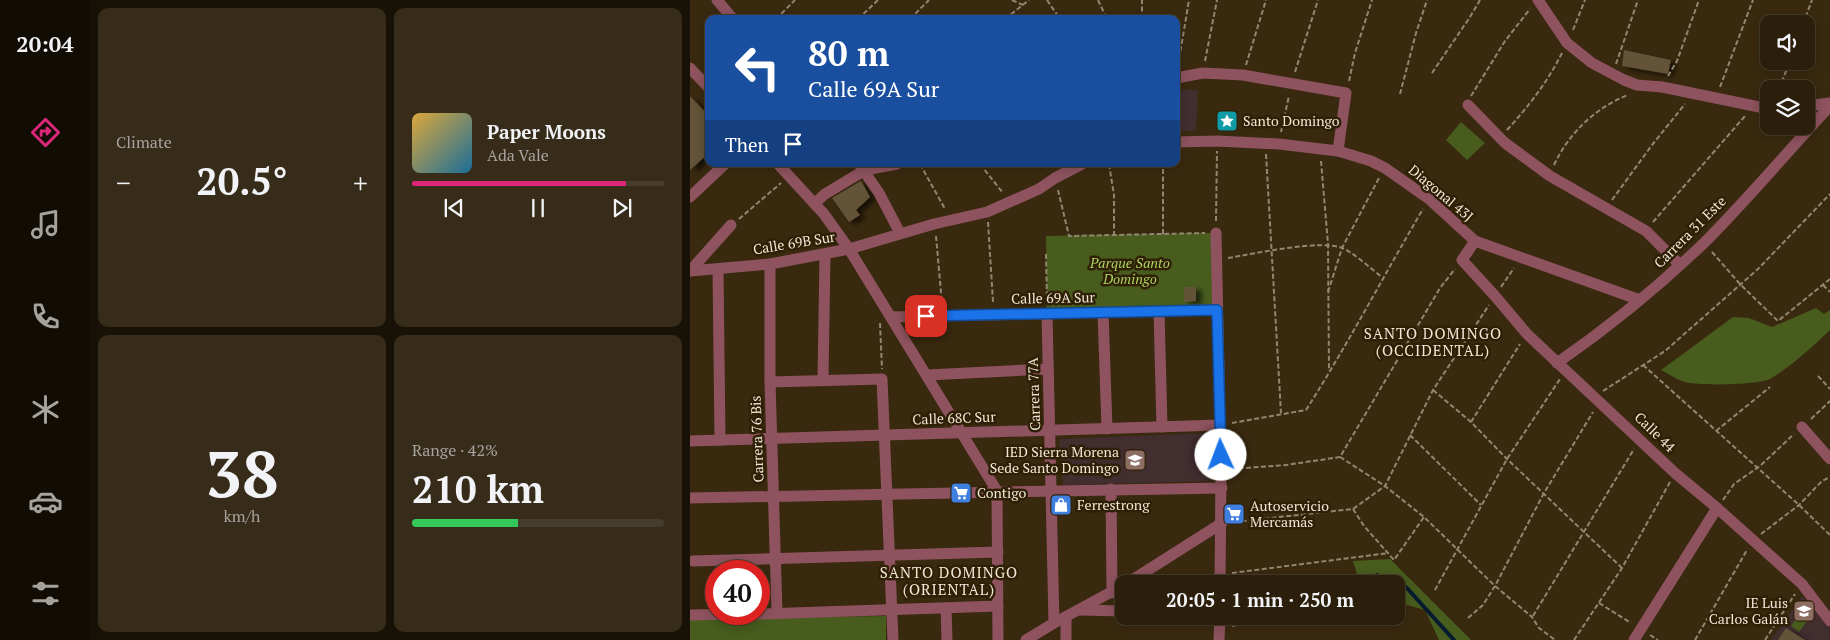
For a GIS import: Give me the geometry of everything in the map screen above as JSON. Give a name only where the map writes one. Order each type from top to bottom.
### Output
[{"type":"street","points":[[718,0],[730,15]]},
{"type":"street","points":[[1535,4],[1567,43],[1592,63],[1624,80],[1637,85],[1662,87],[1760,107]]},
{"type":"street","points":[[690,68],[705,84]]},
{"type":"street","points":[[1180,77],[1203,73],[1243,75],[1346,93],[1338,151]]},
{"type":"street","points":[[1468,105],[1500,138],[1550,176],[1646,231],[1679,264]]},
{"type":"street","points":[[1815,106],[1830,105]]},
{"type":"street","name":"Carrera 31 Este","points":[[1561,367],[1703,243],[1830,105]]},
{"type":"street","name":"Diagonal 43J","points":[[1180,142],[1217,141],[1320,149],[1338,151],[1370,161],[1385,168],[1429,199],[1475,241],[1640,300]]},
{"type":"street","points":[[690,197],[722,167]]},
{"type":"street","points":[[781,167],[815,203],[849,249],[997,491],[998,640]]},
{"type":"street","points":[[815,203],[824,194],[862,167],[900,233]]},
{"type":"street","name":"Calle 69B Sur","points":[[690,271],[770,264],[825,254],[849,249],[934,224],[987,212],[1039,189],[1076,167]]},
{"type":"street","points":[[690,271],[731,225]]},
{"type":"street","points":[[1216,233],[1222,470],[1220,575]]},
{"type":"street","points":[[1462,260],[1475,241]]},
{"type":"street","points":[[823,380],[825,254]]},
{"type":"street","name":"Calle 44","points":[[1462,260],[1527,334],[1641,439],[1675,473],[1802,584],[1830,621]]},
{"type":"street","name":"Carrera 76 Bis","points":[[770,264],[770,382],[777,613]]},
{"type":"street","points":[[718,268],[720,440]]},
{"type":"street","name":"Calle 69A Sur","points":[[891,317],[1217,310]]},
{"type":"street","points":[[1159,311],[1162,427]]},
{"type":"street","points":[[1103,312],[1107,429]]},
{"type":"street","name":"Carrera 77A","points":[[1047,314],[1054,623]]},
{"type":"street","points":[[926,376],[1048,369]]},
{"type":"street","points":[[770,382],[882,379],[893,640]]},
{"type":"street","name":"Calle 68C Sur","points":[[690,441],[1220,425]]},
{"type":"street","points":[[1802,427],[1830,459]]},
{"type":"street","points":[[690,498],[1222,488]]},
{"type":"street","points":[[1111,489],[1112,593]]},
{"type":"street","points":[[1634,640],[1717,508]]},
{"type":"street","points":[[1139,575],[1222,523]]},
{"type":"street","points":[[693,561],[998,552]]},
{"type":"street","points":[[1026,640],[1115,591]]},
{"type":"street","points":[[770,613],[998,606]]},
{"type":"street","points":[[946,608],[946,640]]},
{"type":"street","points":[[1078,610],[1115,611]]},
{"type":"street","points":[[690,615],[705,615]]},
{"type":"street","points":[[1066,617],[1066,640]]},
{"type":"path","points":[[780,15],[795,0]]},
{"type":"path","points":[[862,15],[878,0]]},
{"type":"path","points":[[914,15],[929,0]]},
{"type":"path","points":[[1012,0],[1022,5]]},
{"type":"path","points":[[1010,15],[1029,0]]},
{"type":"path","points":[[1047,0],[1057,15]]},
{"type":"path","points":[[1098,0],[1105,15]]},
{"type":"path","points":[[1142,0],[1142,15]]},
{"type":"path","points":[[1180,54],[1189,0]]},
{"type":"path","points":[[1203,73],[1217,0]]},
{"type":"path","points":[[1243,75],[1266,0]]},
{"type":"path","points":[[1346,93],[1355,53],[1372,0]]},
{"type":"path","points":[[1400,94],[1427,0]]},
{"type":"path","points":[[1432,73],[1480,0]]},
{"type":"path","points":[[1500,138],[1524,112],[1552,72],[1567,43],[1585,0]]},
{"type":"path","points":[[1613,73],[1638,0]]},
{"type":"path","points":[[1662,87],[1677,61],[1699,0]]},
{"type":"path","points":[[1716,98],[1753,0]]},
{"type":"path","points":[[1806,15],[1812,0]]},
{"type":"path","points":[[1468,105],[1474,90],[1505,41],[1535,4]]},
{"type":"path","points":[[1554,163],[1575,132],[1593,114],[1616,99],[1630,94]]},
{"type":"path","points":[[1606,208],[1652,145],[1693,94]]},
{"type":"path","points":[[1646,231],[1753,106]]},
{"type":"path","points":[[1055,178],[1069,236],[1216,233],[1217,141]]},
{"type":"path","points":[[1266,144],[1281,413]]},
{"type":"path","points":[[1320,149],[1328,244],[1329,373]]},
{"type":"path","points":[[922,167],[951,220]]},
{"type":"path","points":[[982,167],[1011,203]]},
{"type":"path","points":[[1109,167],[1114,195],[1114,235]]},
{"type":"path","points":[[1163,167],[1163,234]]},
{"type":"path","points":[[1327,295],[1342,248],[1385,168]]},
{"type":"path","points":[[731,225],[789,176]]},
{"type":"path","points":[[1468,618],[1483,605],[1495,586],[1544,492],[1597,399],[1642,365],[1665,351],[1758,269],[1830,194]]},
{"type":"path","points":[[1220,425],[1306,410],[1429,199]]},
{"type":"path","points":[[987,212],[994,315]]},
{"type":"path","points":[[934,224],[943,316]]},
{"type":"path","points":[[1703,243],[1740,284],[1778,321],[1830,279]]},
{"type":"path","points":[[1216,260],[1272,250],[1328,244],[1342,248],[1382,277]]},
{"type":"path","points":[[1046,254],[1047,314]]},
{"type":"path","points":[[1222,523],[1353,509],[1385,486],[1433,390],[1520,257]]},
{"type":"path","points":[[1340,457],[1440,288],[1462,260]]},
{"type":"path","points":[[1822,285],[1830,292]]},
{"type":"path","points":[[879,298],[882,379]]},
{"type":"path","points":[[1471,422],[1527,334]]},
{"type":"path","points":[[1642,365],[1830,535]]},
{"type":"path","points":[[1436,590],[1506,459],[1561,367]]},
{"type":"path","points":[[1818,376],[1830,389]]},
{"type":"path","points":[[1716,431],[1770,387]]},
{"type":"path","points":[[1433,390],[1471,422],[1506,459],[1544,492],[1622,568]]},
{"type":"path","points":[[1717,508],[1734,484],[1757,468],[1830,401]]},
{"type":"path","points":[[1410,435],[1481,505]]},
{"type":"path","points":[[1532,617],[1641,439]]},
{"type":"path","points":[[1222,470],[1286,465],[1340,457],[1385,486],[1424,517],[1495,586],[1532,617],[1539,628],[1555,640]]},
{"type":"path","points":[[1574,640],[1622,568],[1675,473]]},
{"type":"path","points":[[1695,640],[1752,540],[1799,505],[1822,481],[1830,477]]},
{"type":"path","points":[[1353,509],[1364,526],[1394,560],[1424,517]]},
{"type":"path","points":[[1246,575],[1388,553]]},
{"type":"path","points":[[1765,640],[1802,584]]},
{"type":"path","points":[[1599,603],[1658,640]]},
{"type":"path","points":[[1219,628],[1236,625]]},
{"type":"shaded area","points":[[1180,89],[1198,90],[1196,131],[1180,131]]},
{"type":"shaded area","name":"IED Sierra Morena Sede Santo Domingo","points":[[1210,433],[1209,481],[1063,485],[1059,439]]},
{"type":"shaded area","name":"IE Luis Carlos Galán","points":[[1802,596],[1829,625],[1830,640],[1771,640]]},
{"type":"green space","points":[[1461,122],[1485,143],[1467,160],[1446,140]]},
{"type":"green space","name":"Parque Santo Domingo","points":[[1213,233],[1214,307],[1047,310],[1046,236]]},
{"type":"green space","points":[[1816,308],[1824,314],[1830,310],[1830,330],[1809,350],[1770,379],[1742,384],[1692,383],[1679,380],[1661,370],[1733,317],[1749,318],[1772,327]]},
{"type":"green space","points":[[1390,559],[1471,640],[1439,640],[1425,610],[1405,604],[1405,575],[1357,575],[1353,561]]},
{"type":"green space","points":[[1802,610],[1811,616],[1799,632],[1791,626]]},
{"type":"green space","points":[[886,616],[886,640],[690,640],[690,619],[705,619],[705,625],[770,625],[770,618]]},
{"type":"building","points":[[1624,50],[1671,60],[1668,74],[1622,66]]},
{"type":"building","points":[[690,96],[705,112],[705,157],[690,170]]},
{"type":"building","points":[[861,181],[870,197],[856,210],[860,215],[849,222],[832,198]]},
{"type":"building","points":[[1184,287],[1196,287],[1196,301],[1184,302]]},
{"type":"building","points":[[1786,628],[1805,640],[1778,640]]},
{"type":"waterway","points":[[1405,587],[1454,640]]},
{"type":"place","name":"Santo Domingo","points":[[1227,121]]},
{"type":"place","name":"IED Sierra Morena Sede Santo Domingo","points":[[1135,460]]},
{"type":"place","name":"Contigo","points":[[961,493]]},
{"type":"place","name":"Ferrestrong","points":[[1061,505]]},
{"type":"place","name":"Autoservicio Mercamás","points":[[1234,514]]},
{"type":"place","name":"IE Luis Carlos Galán","points":[[1804,611]]},
{"type":"district","name":"SANTO DOMINGO (OCCIDENTAL)","points":[[1433,342]]},
{"type":"district","name":"SANTO DOMINGO (ORIENTAL)","points":[[949,582]]},
{"type":"route","points":[[926,316],[1217,310],[1221,455]]}]
